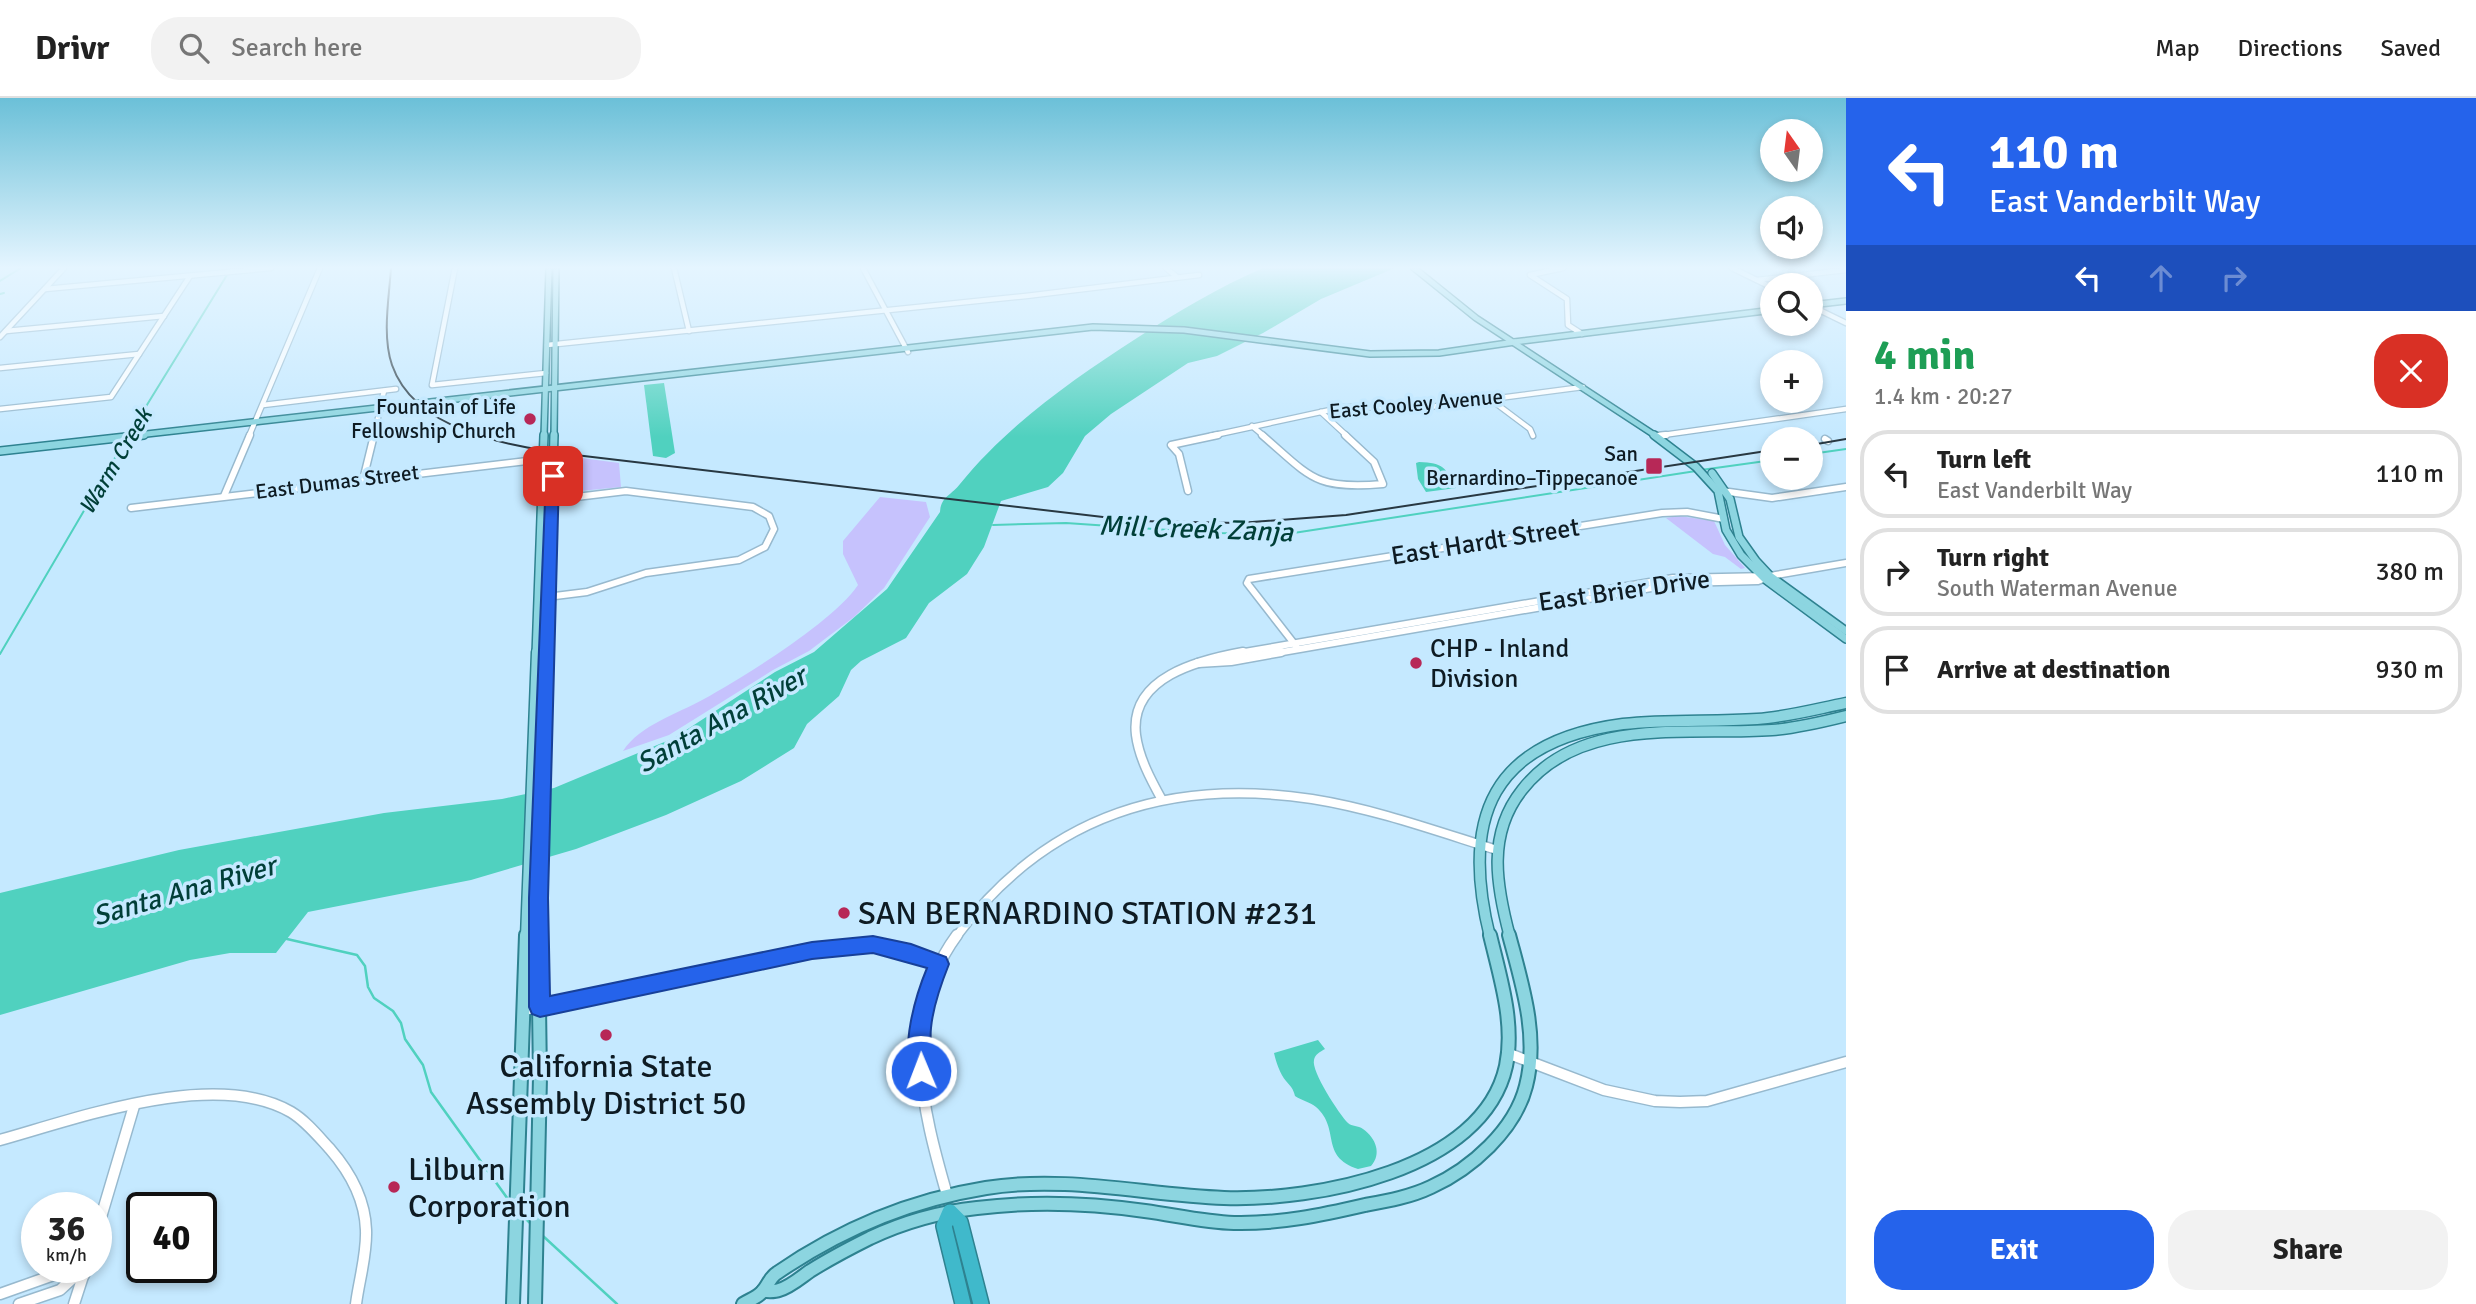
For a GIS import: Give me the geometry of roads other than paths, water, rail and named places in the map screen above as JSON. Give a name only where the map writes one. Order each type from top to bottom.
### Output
[{"type":"highway","points":[[948,1203],[944,1226],[963,1304]]},
{"type":"highway","points":[[948,1203],[960,1222],[981,1304]]},
{"type":"main road","points":[[513,1304],[524,1010],[534,870],[548,500],[551,324]]},
{"type":"main road","points":[[548,500],[544,459],[550,390],[546,373],[552,324]]},
{"type":"main road","points":[[1486,324],[1700,466],[1734,507],[1734,521],[1742,544],[1765,577],[1846,631]]},
{"type":"main road","points":[[0,453],[1050,334],[1133,327],[1184,330],[1329,349],[1412,351],[1515,342],[1659,324]]},
{"type":"main road","points":[[1722,491],[1724,519],[1735,547],[1765,577],[1846,639]]},
{"type":"main road","points":[[1724,519],[1734,521]]},
{"type":"main road","points":[[948,1203],[987,1187],[1042,1182],[1085,1183],[1197,1196],[1280,1196],[1333,1187],[1413,1164],[1438,1151],[1470,1127],[1494,1099],[1507,1054],[1506,1011],[1478,882],[1478,844],[1485,813],[1503,781],[1532,754],[1564,738],[1619,725],[1770,718],[1846,703]]},
{"type":"main road","points":[[743,1304],[762,1291],[769,1278],[828,1241],[876,1217],[948,1203],[1055,1202],[1106,1206],[1208,1221],[1264,1223],[1315,1218],[1388,1201],[1439,1184],[1497,1139],[1510,1123],[1525,1089],[1530,1062],[1528,1012],[1500,900],[1497,850],[1503,820],[1520,789],[1547,763],[1576,749],[1630,736],[1780,729],[1846,716]]},
{"type":"main road","points":[[534,870],[540,1007],[535,1304]]},
{"type":"street","points":[[0,337],[12,324]]},
{"type":"street","points":[[6,331],[77,324]]},
{"type":"street","points":[[0,410],[111,397],[159,324]]},
{"type":"street","points":[[224,496],[297,324]]},
{"type":"street","points":[[444,324],[432,386],[546,373]]},
{"type":"street","points":[[687,324],[689,331]]},
{"type":"street","points":[[551,345],[755,324]]},
{"type":"street","points":[[893,324],[908,351]]},
{"type":"street","points":[[1569,324],[1581,334]]},
{"type":"street","points":[[0,368],[139,354]]},
{"type":"street","name":"East Cooley Avenue","points":[[1188,491],[1179,454],[1170,447],[1252,426],[1355,406],[1422,408],[1583,387]]},
{"type":"street","points":[[263,405],[396,390]]},
{"type":"street","points":[[381,403],[384,391]]},
{"type":"street","points":[[1490,400],[1530,429],[1533,436]]},
{"type":"street","points":[[1656,436],[1846,409]]},
{"type":"street","points":[[1252,426],[1307,478],[1340,487],[1383,484],[1376,465],[1321,412]]},
{"type":"street","points":[[363,480],[378,418]]},
{"type":"street","name":"East Dumas Street","points":[[131,508],[544,459]]},
{"type":"street","points":[[1722,491],[1772,498],[1846,487]]},
{"type":"street","points":[[544,598],[587,592],[646,573],[748,556],[765,547],[774,534],[769,516],[761,510],[742,505],[636,491],[548,500]]},
{"type":"street","name":"East Hardt Street","points":[[1296,646],[1247,580],[1662,513],[1687,512],[1724,519]]},
{"type":"street","name":"East Brier Drive","points":[[1162,800],[1138,751],[1136,719],[1144,699],[1156,685],[1178,670],[1197,663],[1210,664],[1673,578],[1765,577],[1846,563]]},
{"type":"street","points":[[948,1203],[922,1087],[919,1055],[924,1007],[939,964],[978,906],[994,888],[1030,857],[1080,827],[1129,808],[1162,800],[1228,792],[1279,794],[1326,800],[1397,817],[1497,850]]},
{"type":"street","points":[[524,1010],[836,946],[873,944],[911,953],[939,964]]},
{"type":"street","points":[[1507,1054],[1607,1092],[1684,1103],[1707,1101],[1846,1062]]},
{"type":"street","points":[[0,1140],[187,1094],[236,1094],[288,1110],[303,1120],[353,1177],[361,1194],[366,1230],[356,1304]]},
{"type":"street","points":[[108,1192],[134,1105]]},
{"type":"street","points":[[0,1294],[31,1283]]},
{"type":"street","points":[[19,1304],[60,1290],[69,1283]]},
{"type":"street","points":[[74,1304],[79,1283]]},
{"type":"water","name":"Santa Ana River","points":[[1159,324],[1278,324],[1217,356],[1188,363],[1111,414],[1085,436],[1063,473],[1048,487],[1001,501],[984,547],[967,574],[929,603],[906,638],[861,661],[851,670],[839,696],[807,724],[794,748],[741,781],[666,815],[576,849],[471,880],[308,912],[276,953],[230,953],[190,960],[0,1015],[0,893],[179,850],[384,813],[502,799],[554,788],[674,738],[775,672],[814,652],[887,589],[940,512],[945,499],[979,462],[1042,404]]},
{"type":"water","points":[[664,383],[675,453],[666,458],[653,456],[644,385]]},
{"type":"water","points":[[1416,463],[1439,465],[1456,488],[1426,492],[1418,479]]},
{"type":"water","points":[[1318,1040],[1325,1049],[1315,1058],[1317,1073],[1344,1118],[1350,1124],[1363,1129],[1374,1141],[1377,1151],[1371,1166],[1358,1169],[1338,1157],[1323,1115],[1314,1105],[1295,1096],[1278,1068],[1274,1053]]},
{"type":"waterway","name":"Warm Creek","points":[[129,434],[197,324]]},
{"type":"waterway","name":"Warm Creek","points":[[0,654],[126,439]]},
{"type":"waterway","name":"Mill Creek Zanja","points":[[1823,452],[1846,449]]},
{"type":"waterway","name":"Mill Creek Zanja","points":[[1701,470],[1760,462]]},
{"type":"waterway","name":"Mill Creek Zanja","points":[[993,525],[1066,523],[1213,533],[1287,534],[1696,471]]},
{"type":"waterway","points":[[287,939],[357,955],[365,966],[368,987],[374,998],[393,1011],[401,1023],[405,1039],[423,1065],[431,1092],[510,1202]]},
{"type":"waterway","points":[[521,1214],[532,1225]]},
{"type":"waterway","points":[[543,1236],[617,1304]]},
{"type":"railway","points":[[387,324],[389,354],[404,387],[421,405],[442,420],[491,439],[567,454],[1137,521],[1239,523],[1346,515],[1760,452]]},
{"type":"railway","points":[[1823,443],[1846,439]]},
{"type":"place","name":"Fountain of Life Fellowship Church","points":[[530,419]]},
{"type":"place","name":"San Bernardino–Tippecanoe","points":[[1654,466]]},
{"type":"place","name":"CHP - Inland Division","points":[[1416,663]]},
{"type":"place","name":"SAN BERNARDINO STATION #231","points":[[844,913]]},
{"type":"place","name":"California State Assembly District 50","points":[[606,1035]]},
{"type":"place","name":"Lilburn Corporation","points":[[394,1187]]}]
